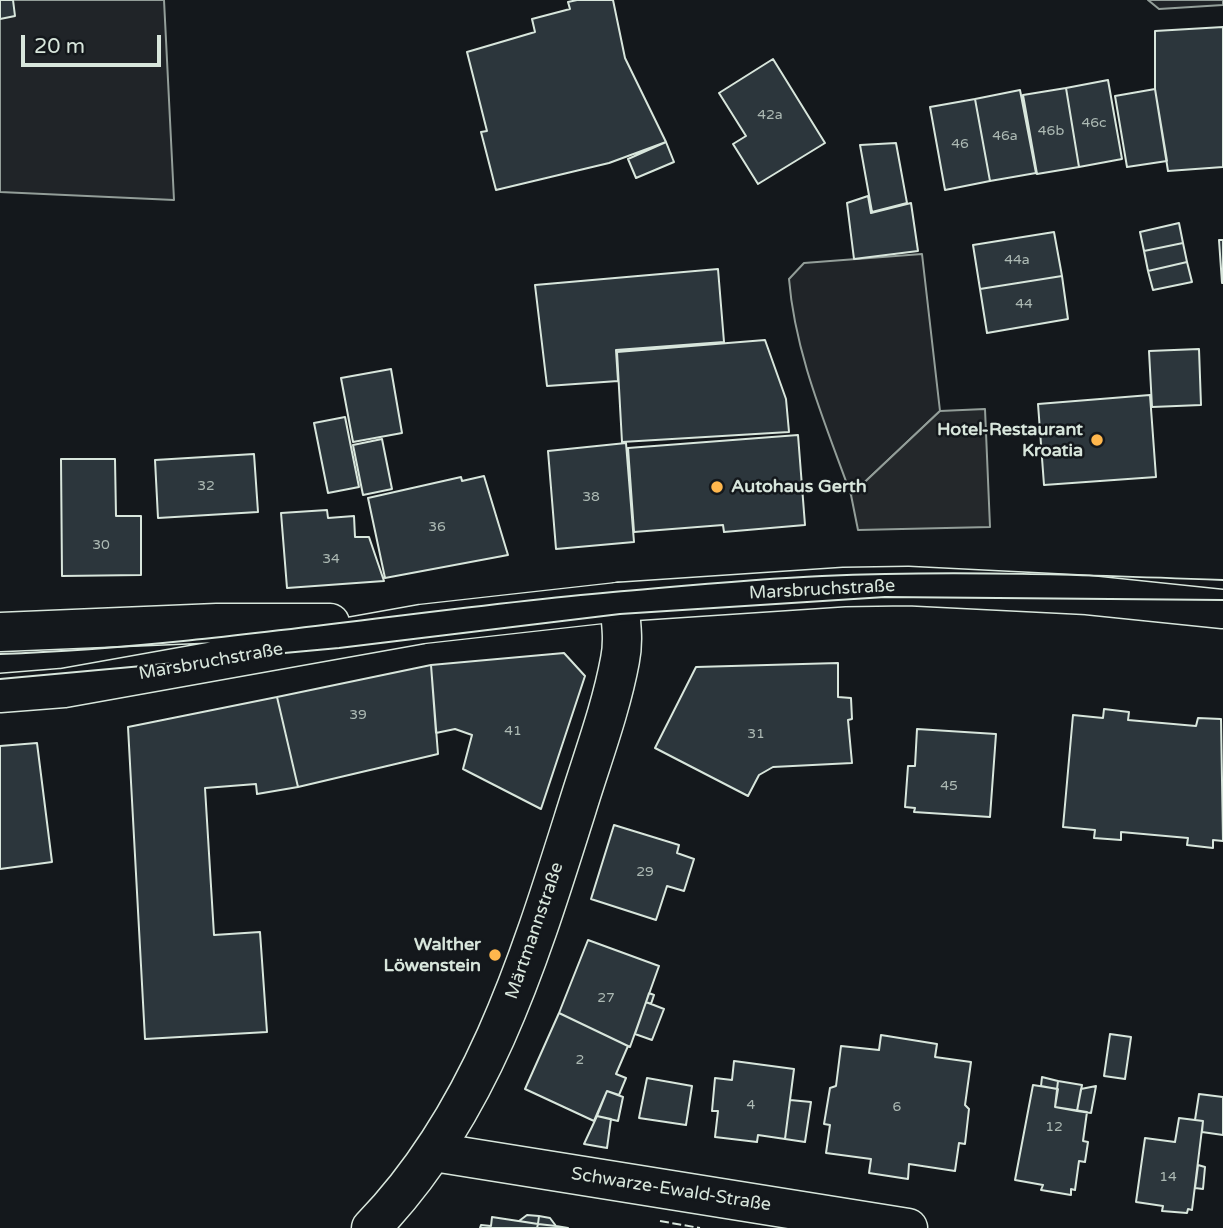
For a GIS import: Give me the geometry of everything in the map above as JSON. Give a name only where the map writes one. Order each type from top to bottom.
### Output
[{"type":"street","name":"Marsbruchstraße","points":[[0,694],[64,688],[422,624],[619,601],[844,587],[908,586],[1074,594],[1223,609]]},
{"type":"street","name":"Märtmannstraße","points":[[372,1228],[434,1152],[482,1069],[518,984],[550,893],[620,659],[619,601]]},
{"type":"street","name":"Marsbruchstraße","points":[[0,632],[217,623],[422,624]]},
{"type":"street","name":"Schwarze-Ewald-Straße","points":[[434,1152],[908,1228]]},
{"type":"shaded area","points":[[0,0],[164,0],[174,200],[0,192]]},
{"type":"shaded area","points":[[1148,0],[1223,0],[1223,5],[1159,9]]},
{"type":"shaded area","points":[[922,254],[940,411],[851,495],[805,362],[792,307],[789,279],[804,263]]},
{"type":"shaded area","points":[[985,409],[990,527],[858,530],[851,495],[940,411]]},
{"type":"building","points":[[0,0],[13,0],[15,16],[0,19]]},
{"type":"building","points":[[613,0],[625,58],[666,142],[609,163],[496,190],[481,132],[487,131],[467,52],[535,32],[532,19],[570,9],[568,2]]},
{"type":"building","points":[[1223,27],[1223,167],[1168,171],[1155,89],[1155,31]]},
{"type":"building","points":[[773,59],[825,143],[758,184],[733,144],[746,136],[719,93]]},
{"type":"building","points":[[1108,80],[1122,159],[1079,167],[1066,88]]},
{"type":"building","points":[[1066,88],[1079,167],[1037,174],[1023,95]]},
{"type":"building","points":[[1155,89],[1167,161],[1127,167],[1115,96]]},
{"type":"building","points":[[1020,90],[1036,173],[990,181],[975,99]]},
{"type":"building","points":[[975,99],[990,181],[945,190],[930,107]]},
{"type":"building","points":[[666,142],[674,162],[636,178],[628,159]]},
{"type":"building","points":[[896,143],[907,203],[872,212],[860,145]]},
{"type":"building","points":[[868,196],[871,213],[911,203],[918,251],[854,259],[847,203]]},
{"type":"building","points":[[1179,223],[1183,243],[1144,251],[1140,232]]},
{"type":"building","points":[[1054,232],[1062,276],[980,289],[973,245]]},
{"type":"building","points":[[1219,240],[1223,240],[1223,283],[1222,283]]},
{"type":"building","points":[[1183,243],[1187,262],[1148,271],[1144,251]]},
{"type":"building","points":[[1187,262],[1192,282],[1153,290],[1148,271]]},
{"type":"building","points":[[718,269],[724,342],[616,350],[618,381],[547,386],[535,285]]},
{"type":"building","points":[[1062,276],[1068,319],[987,333],[980,289]]},
{"type":"building","points":[[765,340],[786,399],[789,432],[622,442],[617,352]]},
{"type":"building","points":[[1199,349],[1201,405],[1152,407],[1149,351]]},
{"type":"building","points":[[391,369],[402,433],[353,442],[341,378]]},
{"type":"building","name":"Hotel-Restaurant Kroatia","points":[[1150,395],[1156,477],[1044,485],[1038,404]]},
{"type":"building","points":[[345,417],[359,487],[328,493],[314,423]]},
{"type":"building","name":"Autohaus Gerth","points":[[798,435],[805,525],[724,532],[723,525],[634,532],[628,448]]},
{"type":"building","points":[[382,439],[392,489],[363,495],[353,445]]},
{"type":"building","points":[[626,443],[634,542],[556,549],[548,451]]},
{"type":"building","points":[[254,454],[258,512],[158,518],[155,460]]},
{"type":"building","points":[[61,459],[115,459],[116,516],[141,516],[141,575],[62,576]]},
{"type":"building","points":[[484,476],[508,555],[385,578],[368,498],[461,477],[462,481]]},
{"type":"building","points":[[327,510],[328,518],[354,516],[355,537],[369,537],[384,581],[287,588],[281,513]]},
{"type":"building","points":[[564,653],[585,676],[541,809],[463,769],[472,735],[455,729],[436,733],[431,665]]},
{"type":"building","points":[[838,663],[838,697],[851,698],[852,719],[848,720],[852,763],[773,767],[759,775],[748,796],[655,748],[696,667]]},
{"type":"building","points":[[431,665],[438,754],[298,787],[277,697]]},
{"type":"building","points":[[277,697],[298,787],[257,794],[256,784],[205,788],[214,935],[260,932],[267,1032],[145,1039],[128,727]]},
{"type":"building","points":[[1104,709],[1129,712],[1128,720],[1196,726],[1198,718],[1221,719],[1223,841],[1213,840],[1213,848],[1187,845],[1188,838],[1121,832],[1121,840],[1094,838],[1095,830],[1063,827],[1073,715],[1103,718]]},
{"type":"building","points":[[917,729],[996,734],[990,817],[914,812],[915,808],[905,807],[908,766],[915,766]]},
{"type":"building","points":[[37,743],[52,862],[0,869],[0,746]]},
{"type":"building","points":[[614,825],[679,845],[677,853],[694,859],[684,891],[667,886],[656,920],[591,899]]},
{"type":"building","points":[[588,940],[659,966],[630,1047],[559,1013]]},
{"type":"building","points":[[649,993],[654,995],[651,1004],[646,1002]]},
{"type":"building","points":[[646,1002],[664,1009],[652,1040],[635,1034]]},
{"type":"building","points":[[559,1013],[628,1046],[616,1074],[626,1078],[619,1095],[607,1091],[594,1121],[525,1089]]},
{"type":"building","points":[[1110,1034],[1131,1037],[1125,1079],[1104,1076]]},
{"type":"building","points":[[881,1035],[937,1044],[935,1057],[971,1062],[965,1105],[969,1109],[965,1144],[959,1143],[955,1171],[909,1164],[908,1179],[869,1173],[871,1159],[826,1153],[830,1125],[824,1124],[830,1088],[836,1086],[841,1046],[879,1050]]},
{"type":"building","points":[[734,1061],[794,1069],[785,1139],[758,1135],[757,1142],[715,1137],[718,1111],[712,1111],[715,1078],[732,1080]]},
{"type":"building","points":[[1042,1077],[1058,1081],[1057,1089],[1041,1086]]},
{"type":"building","points":[[647,1078],[692,1086],[686,1125],[639,1118]]},
{"type":"building","points":[[1058,1081],[1082,1085],[1077,1111],[1055,1107]]},
{"type":"building","points":[[1033,1085],[1058,1089],[1055,1107],[1087,1112],[1083,1141],[1088,1142],[1085,1162],[1079,1161],[1075,1190],[1071,1189],[1071,1195],[1041,1190],[1043,1185],[1015,1180]]},
{"type":"building","points":[[1096,1086],[1091,1113],[1077,1111],[1081,1089]]},
{"type":"building","points":[[607,1091],[623,1097],[618,1121],[597,1116]]},
{"type":"building","points":[[1199,1094],[1223,1097],[1223,1135],[1202,1132],[1203,1121],[1195,1120]]},
{"type":"building","points":[[790,1100],[811,1102],[805,1142],[785,1139]]},
{"type":"building","points":[[597,1116],[611,1119],[607,1148],[584,1144]]},
{"type":"building","points":[[1179,1118],[1203,1121],[1192,1210],[1188,1209],[1187,1213],[1162,1211],[1163,1206],[1136,1202],[1145,1138],[1175,1142]]},
{"type":"building","points":[[1198,1165],[1205,1167],[1203,1189],[1195,1188]]},
{"type":"building","points":[[527,1215],[539,1216],[538,1224],[519,1221]]},
{"type":"building","points":[[539,1216],[550,1218],[556,1226],[538,1224]]},
{"type":"building","points":[[492,1217],[538,1224],[537,1228],[480,1228],[481,1225],[491,1226]]},
{"type":"building","points":[[538,1224],[556,1226],[568,1228],[537,1228]]},
{"type":"tram line","points":[[0,654],[154,644],[536,600],[796,577],[972,573],[1223,580]]},
{"type":"tram line","points":[[0,679],[339,648],[620,614],[885,597],[1223,600]]},
{"type":"fence","points":[[660,1221],[700,1228]]},
{"type":"place","name":"Hotel-Restaurant Kroatia","points":[[1097,440]]},
{"type":"place","name":"Autohaus Gerth","points":[[717,487]]},
{"type":"place","name":"Walther Löwenstein","points":[[495,955]]}]
